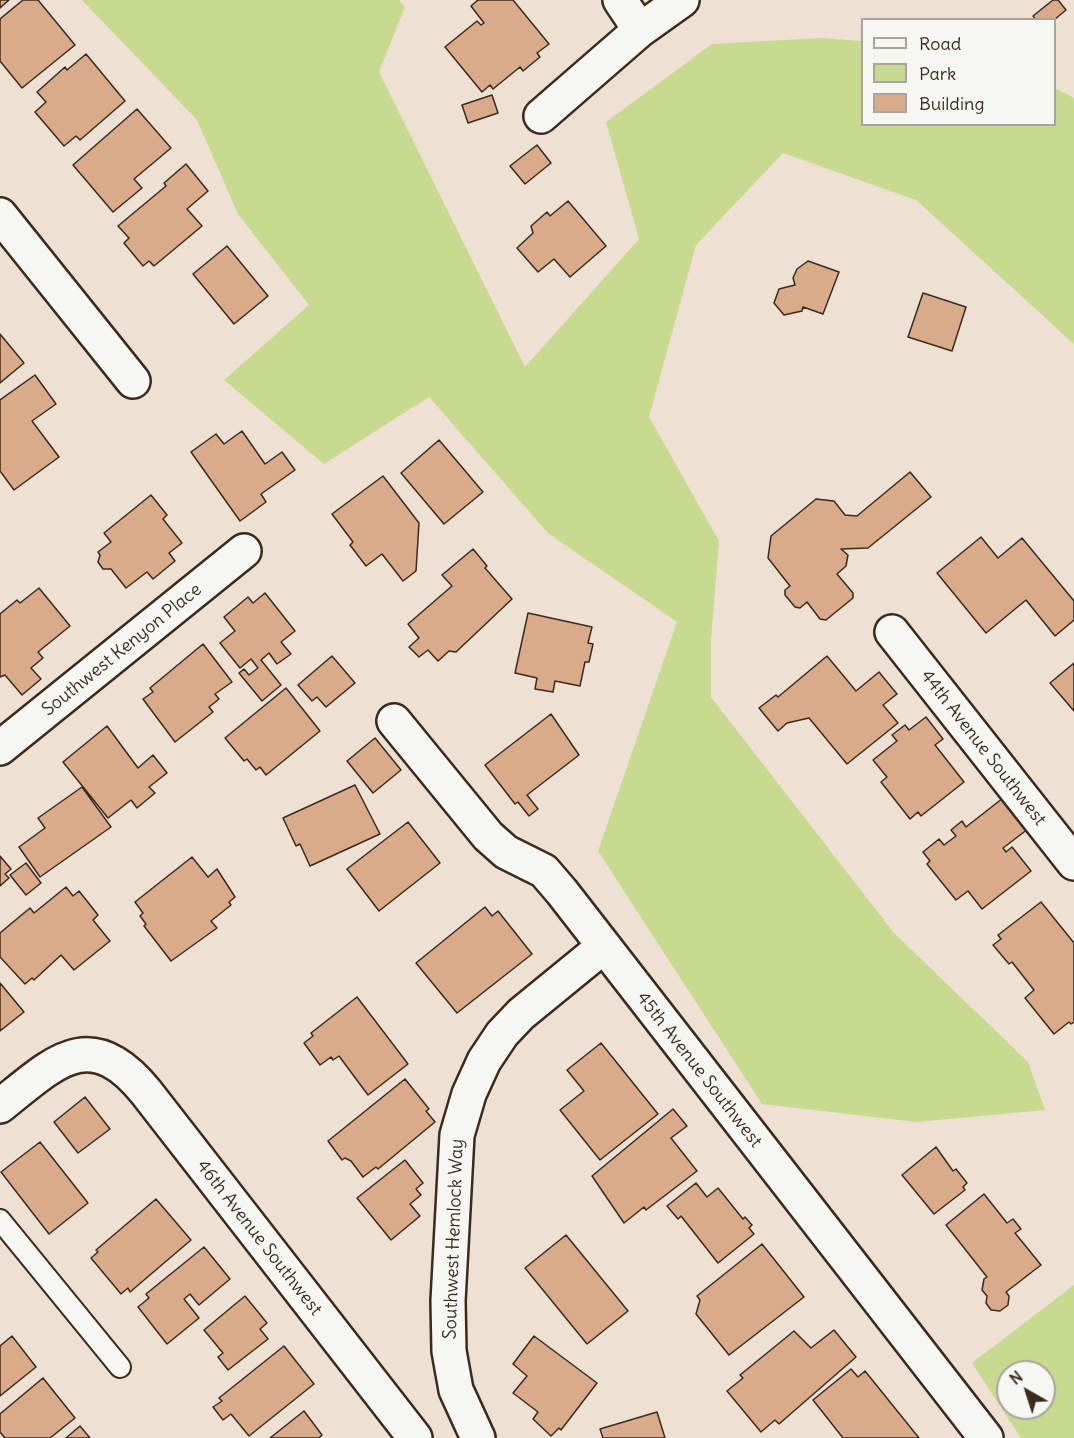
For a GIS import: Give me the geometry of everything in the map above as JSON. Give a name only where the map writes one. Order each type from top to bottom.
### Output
[{"type":"street","points":[[620,0],[640,30]]},
{"type":"street","points":[[542,116],[640,30],[682,0]]},
{"type":"street","points":[[0,215],[133,381]]},
{"type":"street","name":"Southwest Kenyon Place","points":[[0,748],[244,551]]},
{"type":"street","name":"44th Avenue Southwest","points":[[892,632],[1074,863]]},
{"type":"street","name":"45th Avenue Southwest","points":[[394,721],[488,836],[506,852],[544,871],[986,1438]]},
{"type":"street","name":"Southwest Hemlock Way","points":[[478,1438],[456,1389],[449,1351],[448,1301],[457,1135],[469,1094],[484,1061],[502,1034],[521,1014],[603,947]]},
{"type":"street","name":"46th Avenue Southwest","points":[[0,1106],[52,1065],[69,1057],[91,1053],[116,1062],[137,1081],[415,1438]]},
{"type":"lane","points":[[0,1220],[120,1366]]},
{"type":"green space","points":[[82,0],[399,0],[405,7],[379,72],[525,367],[639,239],[606,122],[712,44],[820,38],[861,41],[861,126],[1056,126],[1056,89],[1074,98],[1074,344],[916,200],[783,153],[696,245],[649,417],[719,541],[711,639],[711,697],[894,933],[1028,1062],[1045,1110],[917,1122],[762,1104],[598,851],[677,622],[548,533],[429,397],[324,464],[224,380],[309,305],[238,214],[197,120]]},
{"type":"green space","points":[[1074,1285],[1074,1438],[1021,1438],[1009,1420],[1056,1420],[1056,1360],[996,1360],[996,1400],[972,1363]]},
{"type":"building","points":[[0,0],[9,0],[0,8]]},
{"type":"building","points":[[23,0],[38,0],[75,45],[22,88],[0,61],[0,19]]},
{"type":"building","points":[[478,0],[513,0],[549,44],[537,53],[540,57],[523,71],[520,67],[493,89],[490,85],[482,92],[445,47],[477,21],[481,25],[484,23],[471,6]]},
{"type":"building","points":[[1053,0],[1058,0],[1066,10],[1056,18],[1034,18],[1033,16]]},
{"type":"building","points":[[86,54],[125,101],[80,140],[76,136],[64,146],[35,112],[46,102],[37,92],[65,67],[67,70]]},
{"type":"building","points":[[492,95],[498,113],[468,123],[462,105]]},
{"type":"building","points":[[137,109],[171,148],[134,179],[142,188],[113,212],[73,165]]},
{"type":"building","points":[[537,145],[551,163],[525,184],[510,166]]},
{"type":"building","points":[[186,164],[208,191],[187,209],[202,226],[154,266],[149,261],[143,266],[124,243],[129,238],[118,226],[166,186],[164,183]]},
{"type":"building","points":[[568,201],[606,246],[570,277],[554,259],[538,272],[517,248],[533,233],[531,226],[547,212],[550,216]]},
{"type":"building","points":[[227,246],[268,296],[234,324],[193,274]]},
{"type":"building","points":[[808,261],[839,272],[823,314],[803,307],[802,311],[784,315],[774,303],[779,289],[795,285],[793,278],[797,269]]},
{"type":"building","points":[[923,293],[966,307],[952,351],[908,337]]},
{"type":"building","points":[[0,334],[24,363],[0,383]]},
{"type":"building","points":[[35,375],[56,404],[32,421],[59,457],[14,490],[0,471],[0,400]]},
{"type":"building","points":[[242,431],[265,464],[282,452],[295,470],[261,494],[266,502],[240,521],[191,452],[216,434],[224,444]]},
{"type":"building","points":[[439,440],[483,492],[444,524],[401,473]]},
{"type":"building","points":[[910,472],[931,497],[868,548],[841,549],[848,555],[846,566],[837,574],[853,593],[853,598],[826,620],[820,619],[807,602],[800,608],[795,607],[785,595],[785,590],[790,586],[768,558],[771,536],[816,499],[834,501],[845,515],[857,516]]},
{"type":"building","points":[[383,476],[419,523],[416,571],[403,581],[382,554],[366,566],[350,545],[353,542],[332,514]]},
{"type":"building","points":[[151,495],[167,515],[163,519],[182,543],[169,553],[175,561],[153,579],[147,572],[126,588],[111,569],[103,569],[98,562],[100,555],[98,552],[111,542],[104,533]]},
{"type":"building","points":[[981,537],[998,558],[1022,538],[1074,601],[1074,620],[1055,636],[1026,600],[986,633],[937,573]]},
{"type":"building","points":[[473,549],[487,566],[485,568],[512,599],[456,652],[449,651],[438,661],[428,650],[419,657],[409,647],[419,638],[408,624],[452,586],[442,575]]},
{"type":"building","points":[[39,588],[70,626],[38,652],[43,658],[31,668],[41,679],[22,695],[5,675],[0,677],[0,614],[17,600],[20,603]]},
{"type":"building","points":[[265,593],[295,631],[281,642],[291,654],[277,664],[269,653],[261,660],[281,685],[262,701],[239,673],[244,669],[249,675],[258,668],[251,659],[240,668],[220,643],[235,631],[224,617],[248,597],[253,603]]},
{"type":"building","points":[[528,613],[592,627],[588,643],[593,644],[589,662],[585,662],[580,686],[555,681],[553,692],[535,689],[537,678],[515,673]]},
{"type":"building","points":[[203,644],[232,682],[215,694],[219,699],[209,707],[213,712],[175,742],[143,699],[153,692],[150,688]]},
{"type":"building","points":[[332,656],[355,683],[326,707],[317,697],[312,701],[298,685]]},
{"type":"building","points":[[827,656],[856,691],[879,672],[897,694],[883,705],[898,723],[847,764],[809,718],[787,723],[778,731],[759,708],[776,695],[778,697]]},
{"type":"building","points":[[1074,663],[1074,711],[1050,683]]},
{"type":"building","points":[[286,688],[320,731],[266,775],[260,767],[256,770],[247,759],[244,761],[225,738]]},
{"type":"building","points":[[551,714],[579,755],[527,795],[538,809],[529,816],[518,802],[515,804],[485,765]]},
{"type":"building","points":[[926,717],[943,739],[935,745],[964,782],[921,816],[918,812],[910,819],[881,782],[887,777],[873,760],[897,741],[892,735],[905,725],[909,730]]},
{"type":"building","points":[[107,726],[138,768],[153,755],[167,773],[149,787],[155,793],[137,808],[131,800],[108,818],[63,762]]},
{"type":"building","points":[[375,738],[401,770],[373,793],[347,761]]},
{"type":"building","points":[[355,785],[380,834],[310,866],[300,844],[296,846],[283,818]]},
{"type":"building","points":[[82,787],[111,827],[40,877],[19,847],[45,828],[38,818]]},
{"type":"building","points":[[1003,798],[1028,829],[1003,848],[1006,852],[1012,847],[1031,871],[982,909],[968,891],[956,900],[927,864],[930,861],[923,852],[939,839],[944,845],[956,836],[951,830],[962,821],[966,827]]},
{"type":"building","points":[[408,822],[440,863],[379,911],[347,869]]},
{"type":"building","points":[[0,856],[11,869],[5,874],[9,878],[0,886]]},
{"type":"building","points":[[192,857],[208,877],[217,869],[235,897],[229,902],[231,905],[211,921],[217,928],[171,961],[144,926],[146,924],[140,916],[143,913],[135,902]]},
{"type":"building","points":[[26,863],[41,883],[26,895],[10,875]]},
{"type":"building","points":[[66,887],[73,896],[79,891],[98,915],[93,920],[110,941],[74,970],[61,955],[34,980],[32,978],[25,984],[0,957],[0,933],[30,908],[34,913]]},
{"type":"building","points":[[1041,902],[1074,943],[1074,1022],[1071,1024],[1069,1022],[1054,1034],[1025,998],[1034,990],[1012,962],[1009,964],[993,945],[1001,939],[998,935]]},
{"type":"building","points":[[485,907],[492,916],[498,911],[532,954],[457,1013],[416,963]]},
{"type":"building","points":[[0,983],[24,1012],[0,1031]]},
{"type":"building","points":[[357,997],[408,1064],[368,1095],[339,1056],[333,1060],[331,1057],[320,1065],[304,1043],[313,1036],[311,1033]]},
{"type":"building","points":[[601,1043],[658,1114],[600,1160],[560,1110],[584,1091],[567,1070]]},
{"type":"building","points":[[405,1079],[429,1109],[426,1111],[435,1122],[378,1169],[376,1167],[363,1177],[351,1161],[345,1158],[342,1160],[328,1141]]},
{"type":"building","points":[[85,1097],[110,1129],[78,1153],[54,1122]]},
{"type":"building","points":[[673,1109],[687,1126],[671,1138],[697,1171],[646,1210],[644,1207],[624,1223],[592,1176]]},
{"type":"building","points":[[40,1142],[88,1203],[49,1234],[1,1172]]},
{"type":"building","points":[[936,1147],[953,1171],[956,1169],[967,1183],[963,1187],[965,1190],[934,1214],[902,1175]]},
{"type":"building","points":[[405,1160],[423,1183],[416,1189],[421,1195],[410,1204],[420,1216],[391,1240],[357,1198]]},
{"type":"building","points":[[696,1183],[707,1197],[718,1188],[743,1219],[745,1217],[752,1225],[749,1228],[754,1234],[718,1263],[681,1216],[678,1219],[667,1206]]},
{"type":"building","points":[[984,1194],[1007,1223],[1013,1219],[1021,1229],[1015,1233],[1041,1265],[1006,1292],[1009,1296],[1008,1305],[1000,1311],[991,1310],[986,1303],[987,1296],[982,1290],[984,1279],[987,1277],[946,1225]]},
{"type":"building","points":[[156,1199],[191,1240],[130,1292],[128,1288],[121,1294],[91,1258],[98,1252],[96,1250]]},
{"type":"building","points":[[566,1235],[628,1311],[587,1344],[525,1268]]},
{"type":"building","points":[[762,1244],[804,1297],[729,1355],[696,1314],[700,1300],[697,1296]]},
{"type":"building","points":[[204,1247],[230,1279],[199,1305],[190,1294],[184,1299],[199,1318],[167,1344],[138,1307],[149,1298],[146,1294]]},
{"type":"building","points":[[245,1296],[267,1323],[260,1329],[268,1339],[228,1370],[218,1357],[223,1353],[204,1330]]},
{"type":"building","points":[[834,1330],[856,1357],[779,1424],[775,1420],[761,1432],[727,1391],[743,1378],[740,1375],[794,1331],[811,1348]]},
{"type":"building","points":[[12,1336],[36,1367],[0,1396],[0,1346]]},
{"type":"building","points":[[534,1336],[597,1383],[561,1430],[559,1428],[551,1436],[533,1419],[538,1412],[513,1393],[527,1376],[513,1364]]},
{"type":"building","points":[[284,1346],[314,1384],[249,1436],[231,1414],[223,1420],[213,1407],[222,1401],[219,1398]]},
{"type":"building","points":[[851,1369],[858,1377],[865,1371],[919,1438],[843,1438],[813,1400]]},
{"type":"building","points":[[43,1378],[75,1418],[50,1438],[5,1438],[0,1432],[0,1414]]},
{"type":"building","points":[[304,1411],[322,1435],[319,1438],[270,1438]]},
{"type":"building","points":[[657,1412],[665,1438],[603,1438],[600,1429]]},
{"type":"building","points":[[80,1426],[90,1438],[66,1438]]}]
